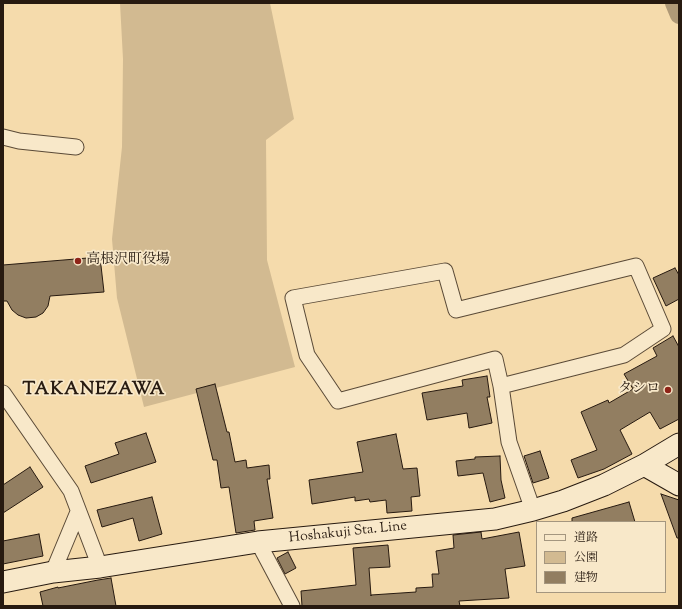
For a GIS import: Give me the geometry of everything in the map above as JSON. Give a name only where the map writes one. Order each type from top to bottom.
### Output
[{"type":"main road","name":"Hoshakuji Sta. Line","points":[[3,582],[53,572],[100,567],[258,542],[495,519],[563,501],[604,486],[644,465],[679,444]]},
{"type":"main road","points":[[644,465],[679,485]]},
{"type":"street","points":[[3,137],[19,141],[76,147]]},
{"type":"street","points":[[501,386],[624,355],[663,330],[636,266],[456,310],[445,271],[294,298],[307,355],[338,401],[495,358],[501,386],[509,442],[533,510]]},
{"type":"street","points":[[3,393],[71,491],[100,567]]},
{"type":"street","points":[[53,572],[78,512]]},
{"type":"street","points":[[258,542],[292,606]]},
{"type":"green space","points":[[120,3],[270,3],[294,119],[266,140],[267,260],[295,367],[144,407],[117,298],[112,239],[122,147],[123,59]]},
{"type":"building","name":"高根沢町役場","points":[[100,257],[104,292],[50,296],[48,306],[43,313],[36,317],[26,318],[18,315],[12,310],[7,301],[3,301],[3,265]]},
{"type":"building","points":[[675,268],[679,275],[679,299],[666,306],[653,278]]},
{"type":"building","points":[[673,336],[679,347],[679,419],[660,429],[650,412],[620,430],[632,454],[604,469],[578,478],[571,460],[597,450],[581,412],[608,400],[609,403],[633,389],[624,374],[657,356],[653,348]]},
{"type":"building","points":[[487,376],[490,397],[487,397],[492,423],[469,428],[467,413],[427,420],[422,393],[463,386],[462,380]]},
{"type":"building","points":[[215,384],[227,432],[229,432],[235,462],[246,460],[247,468],[269,465],[270,479],[267,479],[273,518],[254,521],[255,530],[236,533],[229,487],[221,488],[217,460],[213,460],[196,389]]},
{"type":"building","points":[[146,433],[156,462],[91,483],[85,466],[119,454],[115,443]]},
{"type":"building","points":[[396,434],[403,469],[417,468],[420,496],[411,497],[412,511],[387,513],[386,500],[370,502],[369,499],[355,501],[355,497],[312,504],[309,480],[363,472],[357,442]]},
{"type":"building","points":[[540,451],[549,478],[533,483],[524,456]]},
{"type":"building","points":[[500,456],[501,480],[505,498],[490,502],[483,473],[458,476],[456,461],[475,459],[475,457]]},
{"type":"building","points":[[30,467],[43,487],[3,513],[3,485]]},
{"type":"building","points":[[661,494],[679,500],[679,538],[677,538]]},
{"type":"building","points":[[152,497],[162,534],[139,541],[133,518],[102,527],[97,510]]},
{"type":"building","points":[[629,502],[635,521],[572,521],[572,518]]},
{"type":"building","points":[[481,532],[482,539],[519,532],[525,566],[505,569],[509,598],[459,601],[460,606],[302,606],[301,591],[356,585],[353,548],[388,545],[390,567],[369,568],[371,596],[416,592],[416,588],[433,587],[432,574],[439,574],[436,551],[454,548],[453,535]]},
{"type":"building","points":[[39,534],[43,556],[3,564],[3,541]]},
{"type":"building","points":[[288,552],[296,568],[285,574],[277,558]]},
{"type":"building","points":[[111,578],[116,606],[43,606],[40,592],[58,587]]},
{"type":"waterway","points":[[674,3],[679,15]]},
{"type":"place","name":"高根沢町役場","points":[[78,261]]},
{"type":"place","name":"タシロ","points":[[668,390]]},
{"type":"district","name":"TAKANEZAWA","points":[[94,391]]}]
